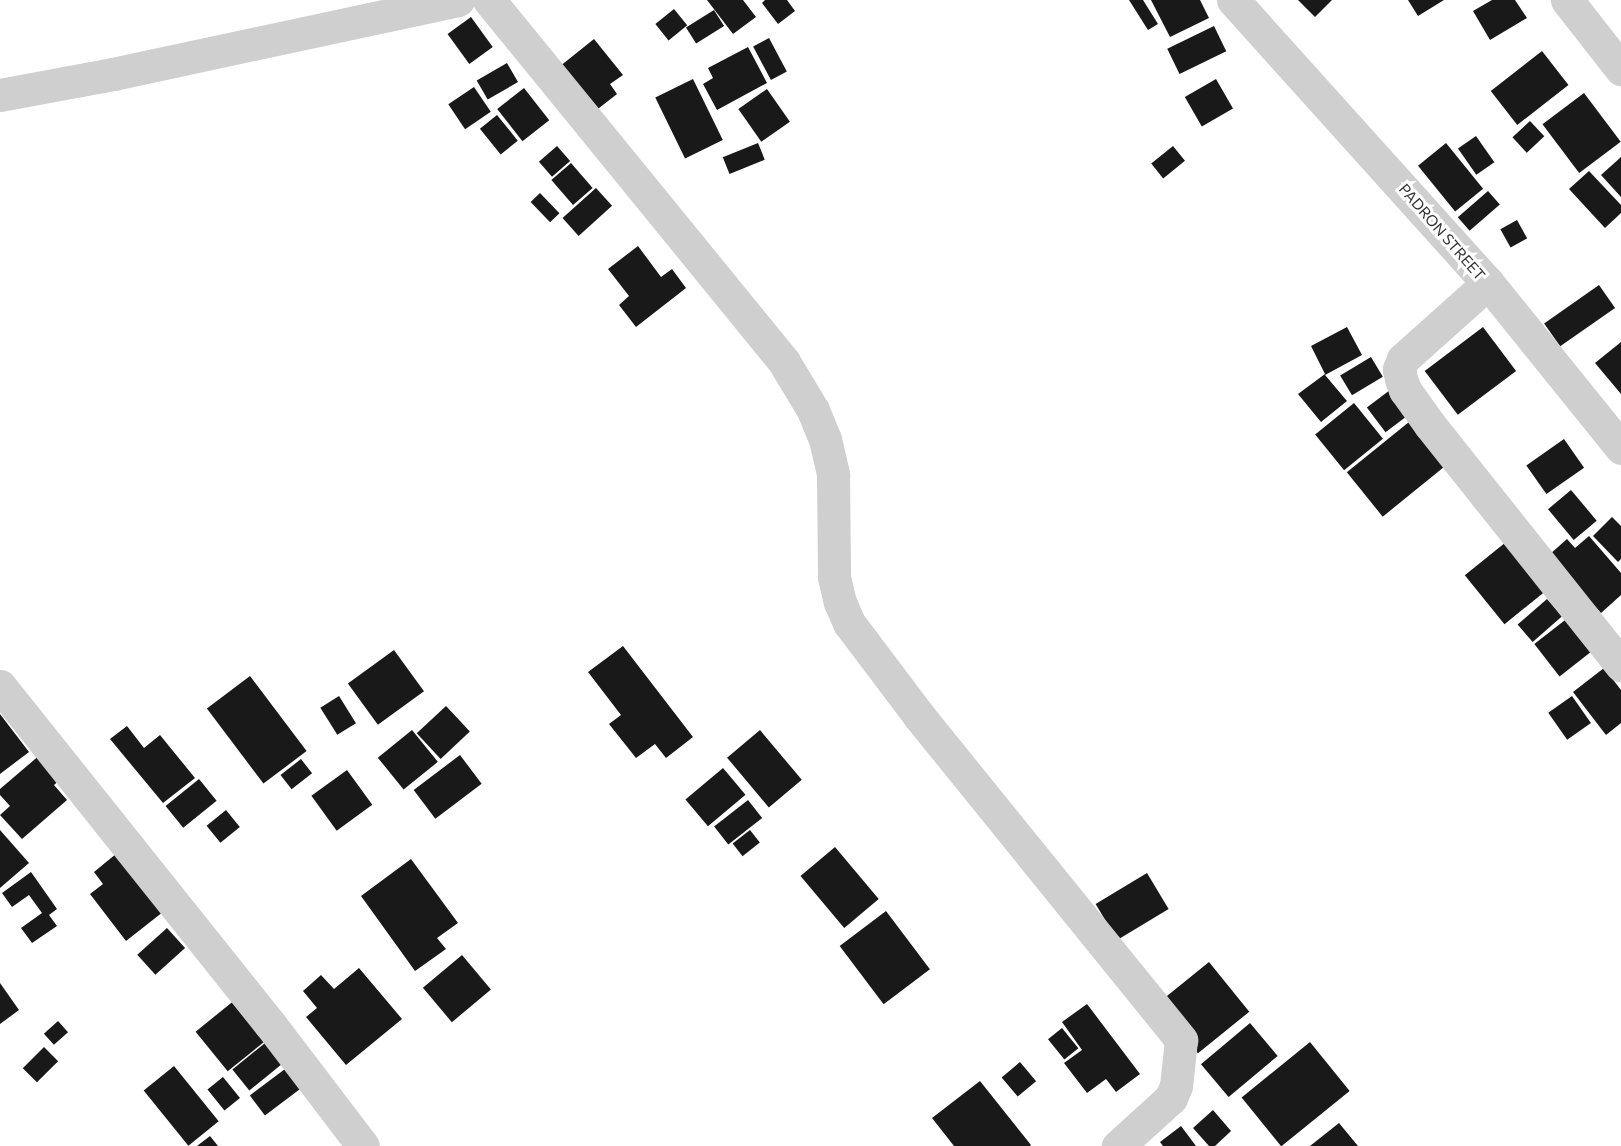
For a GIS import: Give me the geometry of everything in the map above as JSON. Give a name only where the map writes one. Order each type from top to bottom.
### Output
[{"type":"street","points":[[0,95],[112,74],[458,0]]},
{"type":"street","points":[[489,0],[783,362],[813,410],[825,439],[833,475],[834,577],[840,602],[849,623],[919,716],[1180,1040],[1176,1086],[1171,1098],[1118,1146]]},
{"type":"street","name":"PADRON STREET","points":[[1233,0],[1488,283],[1403,359],[1399,369],[1401,379],[1405,390],[1430,425],[1621,665]]},
{"type":"street","points":[[1567,0],[1621,69]]},
{"type":"street","points":[[1488,283],[1621,448]]},
{"type":"street","points":[[0,686],[240,987],[363,1146]]},
{"type":"building","points":[[707,0],[743,0],[756,17],[733,34]]},
{"type":"building","points":[[765,0],[787,0],[795,11],[778,24],[762,3]]},
{"type":"building","points":[[1129,0],[1143,0],[1158,24],[1148,30]]},
{"type":"building","points":[[1151,0],[1200,0],[1209,18],[1170,37]]},
{"type":"building","points":[[1298,0],[1332,0],[1315,17]]},
{"type":"building","points":[[1408,0],[1444,0],[1418,16]]},
{"type":"building","points":[[1492,0],[1515,0],[1527,18],[1490,40],[1473,11]]},
{"type":"building","points":[[674,9],[687,25],[669,40],[655,24]]},
{"type":"building","points":[[714,10],[724,26],[696,44],[686,27]]},
{"type":"building","points":[[471,17],[493,47],[469,64],[448,34]]},
{"type":"building","points":[[1214,26],[1226,51],[1180,74],[1167,49]]},
{"type":"building","points":[[769,38],[787,72],[771,80],[753,46]]},
{"type":"building","points":[[594,39],[623,75],[610,84],[617,94],[594,112],[559,67]]},
{"type":"building","points":[[748,47],[767,83],[717,110],[703,84],[713,78],[708,68]]},
{"type":"building","points":[[1542,51],[1568,85],[1517,125],[1491,91]]},
{"type":"building","points":[[507,63],[518,82],[488,100],[477,80]]},
{"type":"building","points":[[693,79],[723,140],[685,159],[655,97]]},
{"type":"building","points":[[1216,79],[1233,108],[1202,126],[1185,97]]},
{"type":"building","points":[[474,87],[491,112],[465,129],[448,104]]},
{"type":"building","points":[[524,88],[549,120],[522,141],[497,109]]},
{"type":"building","points":[[767,89],[790,122],[761,142],[738,109]]},
{"type":"building","points":[[1584,93],[1621,142],[1579,173],[1542,124]]},
{"type":"building","points":[[497,115],[518,141],[501,154],[480,129]]},
{"type":"building","points":[[1530,121],[1544,136],[1527,153],[1512,137]]},
{"type":"building","points":[[1476,136],[1494,162],[1476,175],[1458,149]]},
{"type":"building","points":[[758,143],[765,160],[730,174],[723,157]]},
{"type":"building","points":[[1446,143],[1483,189],[1455,212],[1418,166]]},
{"type":"building","points":[[557,146],[570,161],[552,177],[539,162]]},
{"type":"building","points":[[1173,146],[1185,161],[1163,178],[1151,164]]},
{"type":"building","points":[[1621,157],[1621,197],[1601,175]]},
{"type":"building","points":[[571,163],[593,188],[573,205],[551,180]]},
{"type":"building","points":[[1589,171],[1621,205],[1621,213],[1605,228],[1569,189]]},
{"type":"building","points":[[596,188],[612,206],[579,236],[563,218]]},
{"type":"building","points":[[1488,191],[1500,205],[1470,231],[1458,217]]},
{"type":"building","points":[[540,193],[559,213],[550,222],[531,202]]},
{"type":"building","points":[[1517,220],[1527,238],[1511,248],[1500,229]]},
{"type":"building","points":[[638,246],[661,277],[672,269],[686,288],[636,327],[619,305],[629,296],[608,269]]},
{"type":"building","points":[[1599,285],[1615,308],[1560,346],[1544,323]]},
{"type":"building","points":[[1347,327],[1362,355],[1325,375],[1347,401],[1321,422],[1298,394],[1325,374],[1311,346]]},
{"type":"building","points":[[1483,327],[1516,371],[1458,415],[1425,371]]},
{"type":"building","points":[[1621,342],[1621,394],[1595,363]]},
{"type":"building","points":[[1371,357],[1383,377],[1352,395],[1340,376]]},
{"type":"building","points":[[1394,387],[1413,412],[1386,432],[1367,407]]},
{"type":"building","points":[[1354,403],[1383,439],[1344,470],[1315,434]]},
{"type":"building","points":[[1409,422],[1445,466],[1383,517],[1347,472]]},
{"type":"building","points":[[1564,439],[1584,468],[1546,494],[1526,465]]},
{"type":"building","points":[[1571,490],[1597,521],[1574,540],[1548,509]]},
{"type":"building","points":[[1612,517],[1621,526],[1621,559],[1618,562],[1593,536]]},
{"type":"building","points":[[1589,536],[1621,573],[1621,595],[1601,613],[1549,555],[1567,539],[1575,548]]},
{"type":"building","points":[[1506,542],[1546,591],[1504,624],[1465,575]]},
{"type":"building","points":[[1547,599],[1562,616],[1533,642],[1518,625]]},
{"type":"building","points":[[1569,617],[1594,649],[1560,676],[1534,644]]},
{"type":"building","points":[[623,646],[693,737],[666,758],[655,744],[636,758],[609,724],[621,715],[588,672]]},
{"type":"building","points":[[394,650],[424,691],[378,725],[348,684]]},
{"type":"building","points":[[1604,668],[1621,690],[1621,723],[1606,735],[1573,692]]},
{"type":"building","points":[[250,676],[307,751],[263,784],[207,708]]},
{"type":"building","points":[[339,696],[356,723],[337,735],[320,708]]},
{"type":"building","points":[[1572,696],[1591,723],[1567,740],[1548,713]]},
{"type":"building","points":[[446,706],[470,732],[441,759],[417,733]]},
{"type":"building","points":[[0,714],[29,752],[0,774]]},
{"type":"building","points":[[127,726],[144,748],[160,735],[195,778],[163,803],[110,739]]},
{"type":"building","points":[[412,730],[438,762],[404,790],[378,758]]},
{"type":"building","points":[[760,730],[802,780],[769,807],[727,758]]},
{"type":"building","points":[[41,754],[62,778],[54,785],[67,800],[22,839],[0,815],[10,806],[0,795],[0,789]]},
{"type":"building","points":[[460,755],[482,784],[435,819],[414,790]]},
{"type":"building","points":[[301,759],[312,773],[292,789],[281,775]]},
{"type":"building","points":[[723,768],[745,795],[708,826],[685,799]]},
{"type":"building","points":[[347,770],[372,805],[337,831],[311,796]]},
{"type":"building","points":[[199,779],[217,801],[183,828],[166,806]]},
{"type":"building","points":[[748,800],[762,818],[728,845],[714,826]]},
{"type":"building","points":[[226,810],[240,827],[220,843],[207,826]]},
{"type":"building","points":[[0,830],[29,863],[0,888]]},
{"type":"building","points":[[750,830],[760,843],[743,856],[733,844]]},
{"type":"building","points":[[835,847],[879,899],[844,928],[801,876]]},
{"type":"building","points":[[122,849],[168,908],[126,941],[90,894],[103,884],[94,872]]},
{"type":"building","points":[[411,859],[458,923],[437,938],[446,949],[415,971],[361,896]]},
{"type":"building","points":[[31,872],[57,909],[49,915],[57,926],[32,943],[21,928],[42,913],[29,895],[12,907],[2,893]]},
{"type":"building","points":[[1147,873],[1169,909],[1117,940],[1096,904]]},
{"type":"building","points":[[886,911],[930,969],[884,1004],[840,946]]},
{"type":"building","points":[[167,928],[185,948],[155,975],[137,955]]},
{"type":"building","points":[[462,955],[491,989],[452,1022],[423,988]]},
{"type":"building","points":[[1209,962],[1249,1012],[1198,1053],[1158,1004]]},
{"type":"building","points":[[359,968],[402,1019],[346,1065],[306,1017],[317,1008],[303,991],[321,975],[334,989]]},
{"type":"building","points":[[0,983],[19,1010],[0,1024]]},
{"type":"building","points":[[236,999],[268,1039],[228,1071],[196,1032]]},
{"type":"building","points":[[1087,1004],[1140,1074],[1116,1092],[1106,1079],[1087,1093],[1064,1063],[1082,1050],[1062,1022]]},
{"type":"building","points":[[58,1021],[68,1032],[54,1045],[44,1034]]},
{"type":"building","points":[[1250,1023],[1278,1056],[1229,1097],[1201,1064]]},
{"type":"building","points":[[1062,1028],[1078,1048],[1064,1060],[1048,1039]]},
{"type":"building","points":[[1310,1042],[1350,1091],[1282,1146],[1242,1097]]},
{"type":"building","points":[[265,1043],[282,1064],[249,1090],[232,1069]]},
{"type":"building","points":[[44,1047],[58,1061],[37,1082],[23,1068]]},
{"type":"building","points":[[1020,1062],[1036,1081],[1018,1097],[1002,1077]]},
{"type":"building","points":[[174,1066],[219,1121],[188,1146],[144,1091]]},
{"type":"building","points":[[289,1066],[304,1086],[265,1115],[250,1095]]},
{"type":"building","points":[[223,1077],[240,1098],[224,1111],[207,1090]]},
{"type":"building","points":[[980,1081],[1030,1146],[954,1146],[932,1118]]},
{"type":"building","points":[[1213,1110],[1231,1131],[1215,1146],[1209,1146],[1193,1128]]},
{"type":"building","points":[[1339,1123],[1358,1146],[1310,1146]]},
{"type":"building","points":[[1181,1126],[1196,1146],[1163,1146],[1160,1142]]},
{"type":"building","points":[[210,1136],[218,1146],[197,1146]]}]
